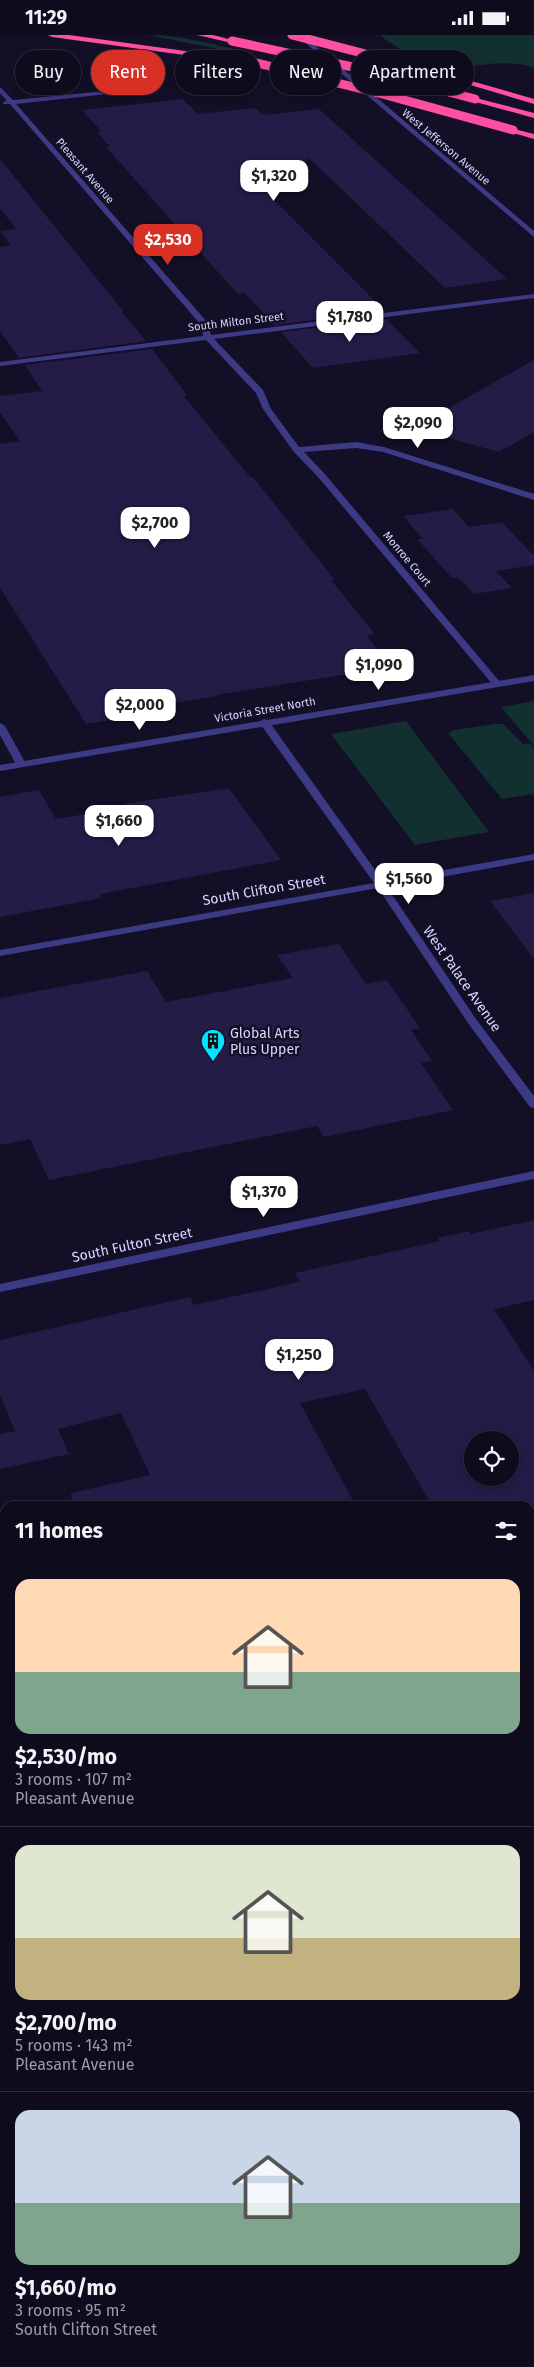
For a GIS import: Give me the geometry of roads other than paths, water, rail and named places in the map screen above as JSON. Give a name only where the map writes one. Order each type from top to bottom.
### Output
[{"type":"highway","points":[[52,35],[175,52]]},
{"type":"highway","points":[[117,35],[192,50]]},
{"type":"highway","points":[[201,35],[362,69],[534,116]]},
{"type":"highway","points":[[292,35],[443,74],[534,101]]},
{"type":"highway","points":[[260,64],[386,95],[534,137]]},
{"type":"street","name":"West Jefferson Avenue","points":[[299,35],[534,235]]},
{"type":"street","name":"Pleasant Avenue","points":[[0,89],[205,325],[208,337],[260,392],[267,409],[297,450]]},
{"type":"street","points":[[0,103],[91,94]]},
{"type":"street","name":"South Milton Street","points":[[0,365],[534,296]]},
{"type":"street","points":[[297,450],[356,445],[384,450],[534,497]]},
{"type":"street","name":"Monroe Court","points":[[297,450],[321,475],[497,684]]},
{"type":"street","name":"Victoria Street North","points":[[0,768],[534,678]]},
{"type":"street","name":"West Palace Avenue","points":[[264,722],[380,884],[472,1021],[534,1104]]},
{"type":"street","points":[[0,726],[21,764]]},
{"type":"street","name":"South Clifton Street","points":[[0,953],[534,857]]},
{"type":"street","name":"South Fulton Street","points":[[0,1289],[534,1175]]},
{"type":"place","name":"Global Arts Plus Upper","points":[[213,1062]]}]
